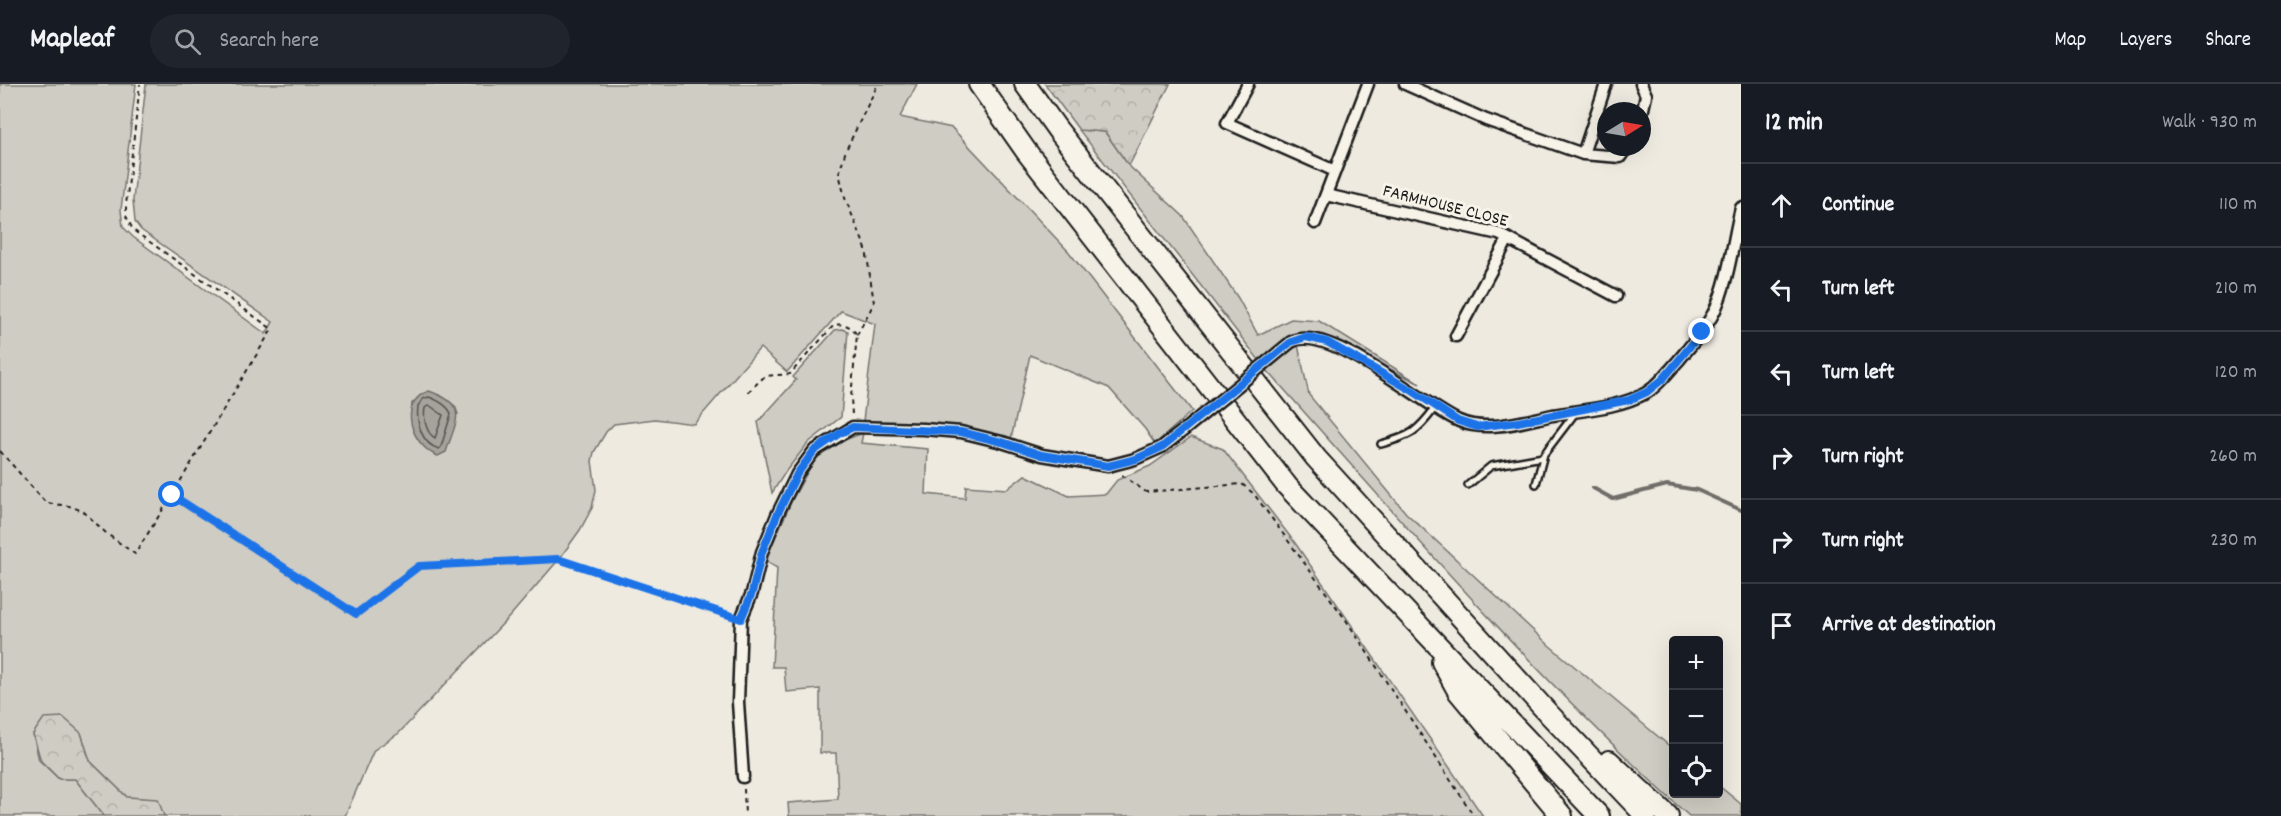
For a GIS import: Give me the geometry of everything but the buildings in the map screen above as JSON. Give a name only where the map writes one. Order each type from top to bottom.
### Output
[{"type":"highway","points":[[979,84],[1026,152],[1287,486],[1599,816]]},
{"type":"highway","points":[[1025,84],[1065,139],[1316,458],[1548,713],[1646,816]]},
{"type":"highway","points":[[1429,638],[1458,691],[1562,816]]},
{"type":"highway","points":[[1548,713],[1617,767],[1668,816]]},
{"type":"street","points":[[1248,84],[1227,123],[1335,171]]},
{"type":"street","points":[[1315,223],[1368,84]]},
{"type":"street","points":[[1405,84],[1486,120],[1583,154],[1597,155]]},
{"type":"street","points":[[1583,154],[1606,84]]},
{"type":"street","points":[[1641,84],[1646,95],[1645,102]]},
{"type":"street","name":"FARMHOUSE CLOSE","points":[[1326,195],[1499,234],[1616,297]]},
{"type":"street","points":[[743,777],[738,702],[741,619],[752,593],[762,552],[797,474],[814,451],[853,427],[961,432],[1042,455],[1108,466],[1136,459],[1162,447],[1291,342],[1306,337],[1327,342],[1411,390],[1458,421],[1477,427],[1518,422],[1629,400],[1647,392],[1663,379],[1702,332],[1719,297],[1741,208]]},
{"type":"street","points":[[1456,336],[1508,239]]},
{"type":"lane","points":[[1381,444],[1401,439],[1418,430],[1436,407]]},
{"type":"lane","points":[[1536,484],[1543,457],[1577,411]]},
{"type":"lane","points":[[1468,485],[1491,466],[1543,457]]},
{"type":"path","points":[[0,451],[46,503],[69,506],[83,511],[107,534],[135,554],[272,329],[133,230],[129,224],[126,205],[140,84]]},
{"type":"path","points":[[853,427],[851,397],[857,335],[874,303],[866,249],[845,198],[839,173],[846,150],[878,84]]},
{"type":"path","points":[[748,392],[765,376],[790,374],[834,325],[842,324],[852,328],[857,335]]},
{"type":"path","points":[[1108,466],[1146,492],[1242,484],[1254,494],[1346,620],[1474,816]]},
{"type":"path","points":[[172,495],[356,614],[419,566],[558,559],[741,619]]},
{"type":"path","points":[[743,777],[745,816]]},
{"type":"green space","points":[[0,84],[136,84],[121,210],[123,227],[133,237],[266,334],[273,322],[141,230],[135,222],[133,200],[146,84],[917,84],[900,117],[952,128],[1069,252],[1192,411],[1155,444],[1109,388],[1030,355],[1011,439],[937,427],[863,421],[875,324],[841,311],[787,372],[760,348],[694,424],[655,419],[614,424],[606,432],[594,452],[592,461],[596,490],[592,508],[580,530],[560,558],[511,615],[399,733],[374,750],[345,816],[164,816],[157,800],[127,797],[90,761],[81,733],[33,734],[39,760],[59,779],[75,779],[104,816],[0,816]],"holes":[[[440,395],[455,406],[458,414],[414,431],[412,403]]]},
{"type":"green space","points":[[1045,84],[1170,84],[1129,166],[1105,132],[1079,130]]},
{"type":"green space","points":[[1079,130],[1105,132],[1129,166],[1183,216],[1238,298],[1258,335],[1291,319],[1319,321],[1420,384],[1320,334],[1294,336],[1280,343],[1259,360]]},
{"type":"green space","points":[[835,330],[848,331],[841,417],[808,443],[772,493],[758,422],[796,380],[793,377]]},
{"type":"green space","points":[[1294,345],[1298,345],[1309,395],[1406,513],[1550,646],[1669,746],[1669,797],[1524,655],[1266,369]]},
{"type":"green space","points":[[863,433],[861,443],[928,449],[926,494],[965,498],[966,486],[1007,489],[1025,475],[1069,496],[1106,494],[1117,480],[1150,466],[1191,437],[1223,449],[1295,543],[1483,816],[789,816],[788,803],[838,799],[836,753],[820,753],[820,689],[786,692],[784,667],[772,667],[777,568],[765,561],[792,500],[814,460],[842,441]]},
{"type":"green space","points":[[63,717],[81,733],[90,761],[127,797],[158,799],[164,816],[104,816],[75,779],[59,779],[41,761],[33,734],[44,718]]},
{"type":"green space","points":[[1723,789],[1741,804],[1741,816],[1689,816],[1670,798],[1723,798]]},
{"type":"water","points":[[429,391],[450,402],[457,415],[446,452],[438,456],[421,444],[411,424],[410,414],[413,405],[419,397]]},
{"type":"waterway","points":[[1593,488],[1613,499],[1667,485],[1697,490],[1741,510]]},
{"type":"route","points":[[172,495],[356,614],[419,566],[558,559],[741,619],[752,593],[762,552],[797,474],[814,451],[853,427],[961,432],[1042,455],[1108,466],[1136,459],[1162,447],[1291,342],[1306,337],[1327,342],[1411,390],[1458,421],[1477,427],[1518,422],[1629,400],[1647,392],[1663,379],[1702,332]]}]
